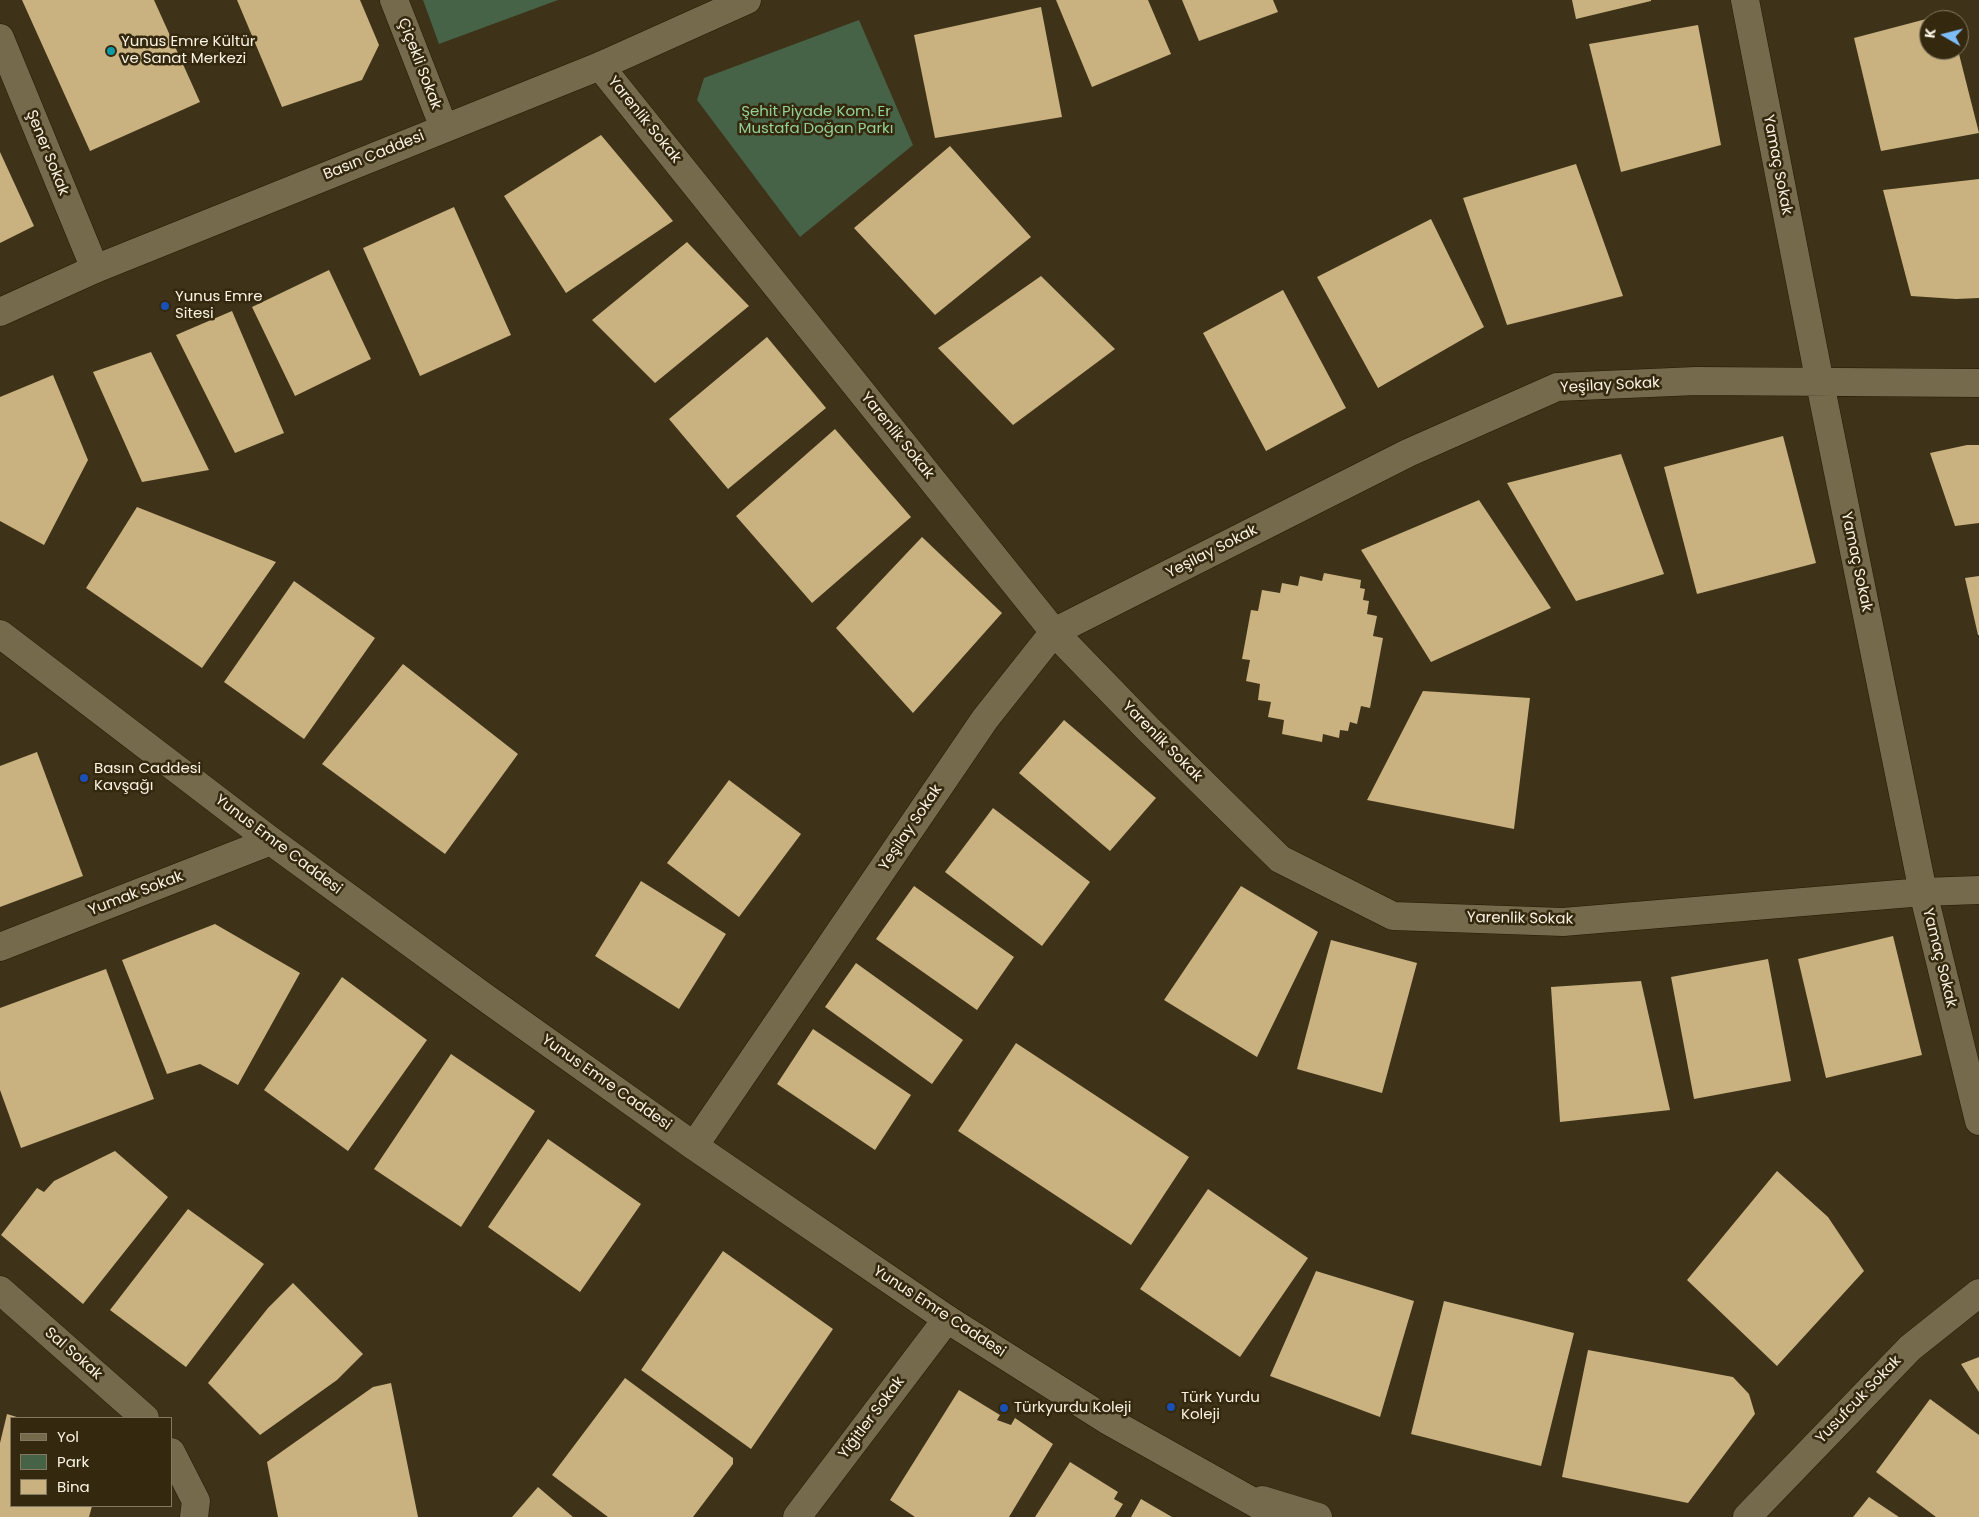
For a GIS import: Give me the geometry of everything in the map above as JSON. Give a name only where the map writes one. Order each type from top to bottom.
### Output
[{"type":"street","name":"Çiçekli Sokak","points":[[394,0],[444,128]]},
{"type":"street","name":"Basın Caddesi","points":[[0,312],[95,269],[600,66],[748,0]]},
{"type":"street","name":"Yamaç Sokak","points":[[1749,1],[1820,383],[1923,892],[1979,1121]]},
{"type":"street","name":"Şener Sokak","points":[[0,38],[95,269]]},
{"type":"street","name":"Yarenlik Sokak","points":[[600,66],[1054,632],[1149,730],[1280,858],[1393,916],[1563,922],[1923,892],[1979,890]]},
{"type":"street","name":"Yeşilay Sokak","points":[[694,1146],[985,718],[1054,632],[1408,453],[1558,387],[1696,381],[1979,383]]},
{"type":"street","name":"Yunus Emre Caddesi","points":[[0,634],[272,841],[483,996],[694,1146],[947,1319],[1107,1420],[1280,1517]]},
{"type":"street","name":"Yumak Sokak","points":[[0,947],[272,841]]},
{"type":"street","name":"Sal Sokak","points":[[0,1290],[144,1417]]},
{"type":"street","name":"Yusufcuk Sokak","points":[[1747,1517],[1910,1348],[1979,1293]]},
{"type":"street","name":"Yiğitler Sokak","points":[[797,1517],[947,1319]]},
{"type":"street","points":[[172,1454],[196,1502],[194,1517]]},
{"type":"street","name":"Yunus Emre Caddesi","points":[[1237,1493],[1318,1517]]},
{"type":"green space","points":[[423,0],[558,0],[439,44]]},
{"type":"green space","name":"Şehit Piyade Kom. Er Mustafa Doğan Parkı","points":[[859,20],[913,145],[800,237],[697,100],[704,78]]},
{"type":"building","name":"Yunus Emre Kültür ve Sanat Merkezi","points":[[22,0],[154,0],[200,102],[90,151]]},
{"type":"building","points":[[237,0],[360,0],[379,45],[362,80],[282,107]]},
{"type":"building","points":[[1056,0],[1148,0],[1171,54],[1092,87]]},
{"type":"building","points":[[1182,0],[1273,0],[1278,12],[1199,41]]},
{"type":"building","points":[[1572,0],[1651,0],[1651,1],[1576,19]]},
{"type":"building","points":[[1041,7],[1062,117],[935,138],[914,35]]},
{"type":"building","points":[[1919,21],[1919,60],[1961,60],[1979,133],[1881,151],[1854,38]]},
{"type":"building","points":[[1698,25],[1721,145],[1621,172],[1589,44]]},
{"type":"building","points":[[601,135],[673,221],[566,293],[504,196]]},
{"type":"building","points":[[950,146],[1031,237],[935,315],[854,228]]},
{"type":"building","points":[[0,152],[34,226],[0,243]]},
{"type":"building","points":[[1576,164],[1623,296],[1507,325],[1463,198]]},
{"type":"building","points":[[1979,179],[1979,298],[1956,299],[1911,296],[1883,190]]},
{"type":"building","points":[[454,207],[511,335],[420,376],[363,248]]},
{"type":"building","points":[[1431,219],[1484,327],[1378,388],[1317,277]]},
{"type":"building","points":[[687,242],[749,306],[655,383],[592,320]]},
{"type":"building","points":[[329,270],[371,359],[295,396],[252,307]]},
{"type":"building","points":[[1041,276],[1115,349],[1013,425],[938,348]]},
{"type":"building","points":[[1283,290],[1346,408],[1266,451],[1203,333]]},
{"type":"building","points":[[232,311],[284,433],[235,453],[176,335]]},
{"type":"building","points":[[767,337],[826,408],[728,489],[669,419]]},
{"type":"building","points":[[151,352],[209,470],[142,482],[93,372]]},
{"type":"building","points":[[53,375],[88,460],[44,545],[0,521],[0,397]]},
{"type":"building","points":[[835,429],[911,517],[812,603],[736,516]]},
{"type":"building","points":[[1783,436],[1816,563],[1697,594],[1664,467]]},
{"type":"building","points":[[1967,445],[1979,445],[1979,523],[1955,526],[1930,453]]},
{"type":"building","points":[[1621,454],[1664,574],[1576,601],[1507,483]]},
{"type":"building","points":[[1479,500],[1551,608],[1431,662],[1361,550]]},
{"type":"building","points":[[137,507],[276,562],[202,668],[86,588]]},
{"type":"building","points":[[922,537],[1002,613],[913,713],[836,628]]},
{"type":"building","points":[[1324,573],[1361,580],[1360,588],[1365,589],[1363,600],[1369,601],[1367,614],[1377,616],[1373,636],[1383,638],[1370,708],[1361,706],[1357,724],[1350,722],[1348,731],[1340,730],[1339,738],[1323,734],[1322,742],[1282,734],[1284,720],[1268,717],[1271,702],[1258,700],[1260,684],[1246,681],[1250,660],[1242,659],[1251,610],[1258,611],[1262,590],[1280,593],[1282,583],[1298,586],[1300,576],[1322,581]]},
{"type":"building","points":[[1979,576],[1979,635],[1978,635],[1965,578]]},
{"type":"building","points":[[294,581],[375,638],[304,739],[224,682]]},
{"type":"building","points":[[403,664],[518,754],[445,854],[322,764]]},
{"type":"building","points":[[1423,691],[1530,698],[1514,829],[1367,800]]},
{"type":"building","points":[[1064,720],[1156,798],[1110,851],[1019,773]]},
{"type":"building","points":[[37,752],[83,876],[0,907],[0,766]]},
{"type":"building","points":[[729,780],[801,834],[739,917],[667,863]]},
{"type":"building","points":[[993,808],[1090,882],[1042,946],[945,872]]},
{"type":"building","points":[[641,881],[726,934],[679,1009],[595,956]]},
{"type":"building","points":[[914,886],[1014,957],[977,1010],[876,939]]},
{"type":"building","points":[[1241,886],[1318,932],[1257,1057],[1164,1000]]},
{"type":"building","points":[[215,924],[300,973],[238,1085],[200,1064],[167,1074],[122,960]]},
{"type":"building","points":[[1893,936],[1922,1055],[1826,1078],[1798,959]]},
{"type":"building","points":[[1331,940],[1417,963],[1382,1093],[1297,1069]]},
{"type":"building","points":[[1768,959],[1791,1081],[1694,1099],[1671,977]]},
{"type":"building","points":[[856,963],[963,1040],[932,1084],[825,1007]]},
{"type":"building","points":[[106,969],[154,1099],[21,1148],[0,1090],[0,1008]]},
{"type":"building","points":[[342,977],[427,1040],[348,1151],[264,1090]]},
{"type":"building","points":[[1641,981],[1670,1110],[1560,1122],[1551,987]]},
{"type":"building","points":[[813,1029],[911,1095],[875,1150],[777,1084]]},
{"type":"building","points":[[1016,1043],[1189,1157],[1131,1245],[958,1131]]},
{"type":"building","points":[[451,1054],[535,1111],[461,1227],[374,1169]]},
{"type":"building","points":[[548,1139],[641,1204],[580,1292],[488,1227]]},
{"type":"building","points":[[115,1151],[168,1197],[83,1304],[1,1235],[37,1188],[44,1192],[54,1181]]},
{"type":"building","points":[[1777,1171],[1828,1217],[1864,1271],[1777,1366],[1687,1280]]},
{"type":"building","points":[[1208,1189],[1308,1258],[1240,1357],[1140,1289]]},
{"type":"building","points":[[188,1209],[264,1264],[186,1367],[110,1310]]},
{"type":"building","points":[[723,1251],[833,1329],[751,1449],[641,1370]]},
{"type":"building","points":[[1316,1271],[1414,1301],[1380,1417],[1270,1376]]},
{"type":"building","points":[[293,1283],[363,1354],[337,1380],[260,1435],[208,1383],[268,1308]]},
{"type":"building","points":[[1444,1301],[1574,1333],[1541,1466],[1411,1434]]},
{"type":"building","points":[[1588,1350],[1733,1377],[1749,1394],[1755,1414],[1688,1503],[1562,1477]]},
{"type":"building","points":[[1979,1357],[1979,1392],[1961,1364]]},
{"type":"building","points":[[625,1378],[733,1458],[733,1464],[693,1517],[608,1517],[552,1475]]},
{"type":"building","points":[[391,1383],[418,1517],[278,1517],[267,1462],[373,1387]]},
{"type":"building","points":[[959,1390],[1000,1415],[997,1420],[1011,1425],[1015,1418],[1053,1444],[1009,1517],[915,1517],[890,1500]]},
{"type":"building","points":[[1930,1399],[1979,1435],[1979,1517],[1936,1517],[1876,1472]]},
{"type":"building","points":[[7,1414],[17,1417],[10,1417],[10,1507],[92,1507],[89,1517],[0,1517],[0,1443]]},
{"type":"building","points":[[1070,1462],[1118,1492],[1114,1499],[1123,1504],[1115,1517],[1035,1517]]},
{"type":"building","points":[[538,1487],[573,1517],[512,1517]]},
{"type":"building","points":[[1869,1497],[1899,1517],[1853,1517]]},
{"type":"building","points":[[1141,1499],[1172,1517],[1131,1517]]},
{"type":"place","name":"Yunus Emre Kültür ve Sanat Merkezi","points":[[111,51]]},
{"type":"place","name":"Yunus Emre Sitesi","points":[[165,306]]},
{"type":"place","name":"Basın Caddesi Kavşağı","points":[[84,778]]},
{"type":"place","name":"Türk Yurdu Koleji","points":[[1171,1407]]},
{"type":"place","name":"Türkyurdu Koleji","points":[[1004,1408]]}]
